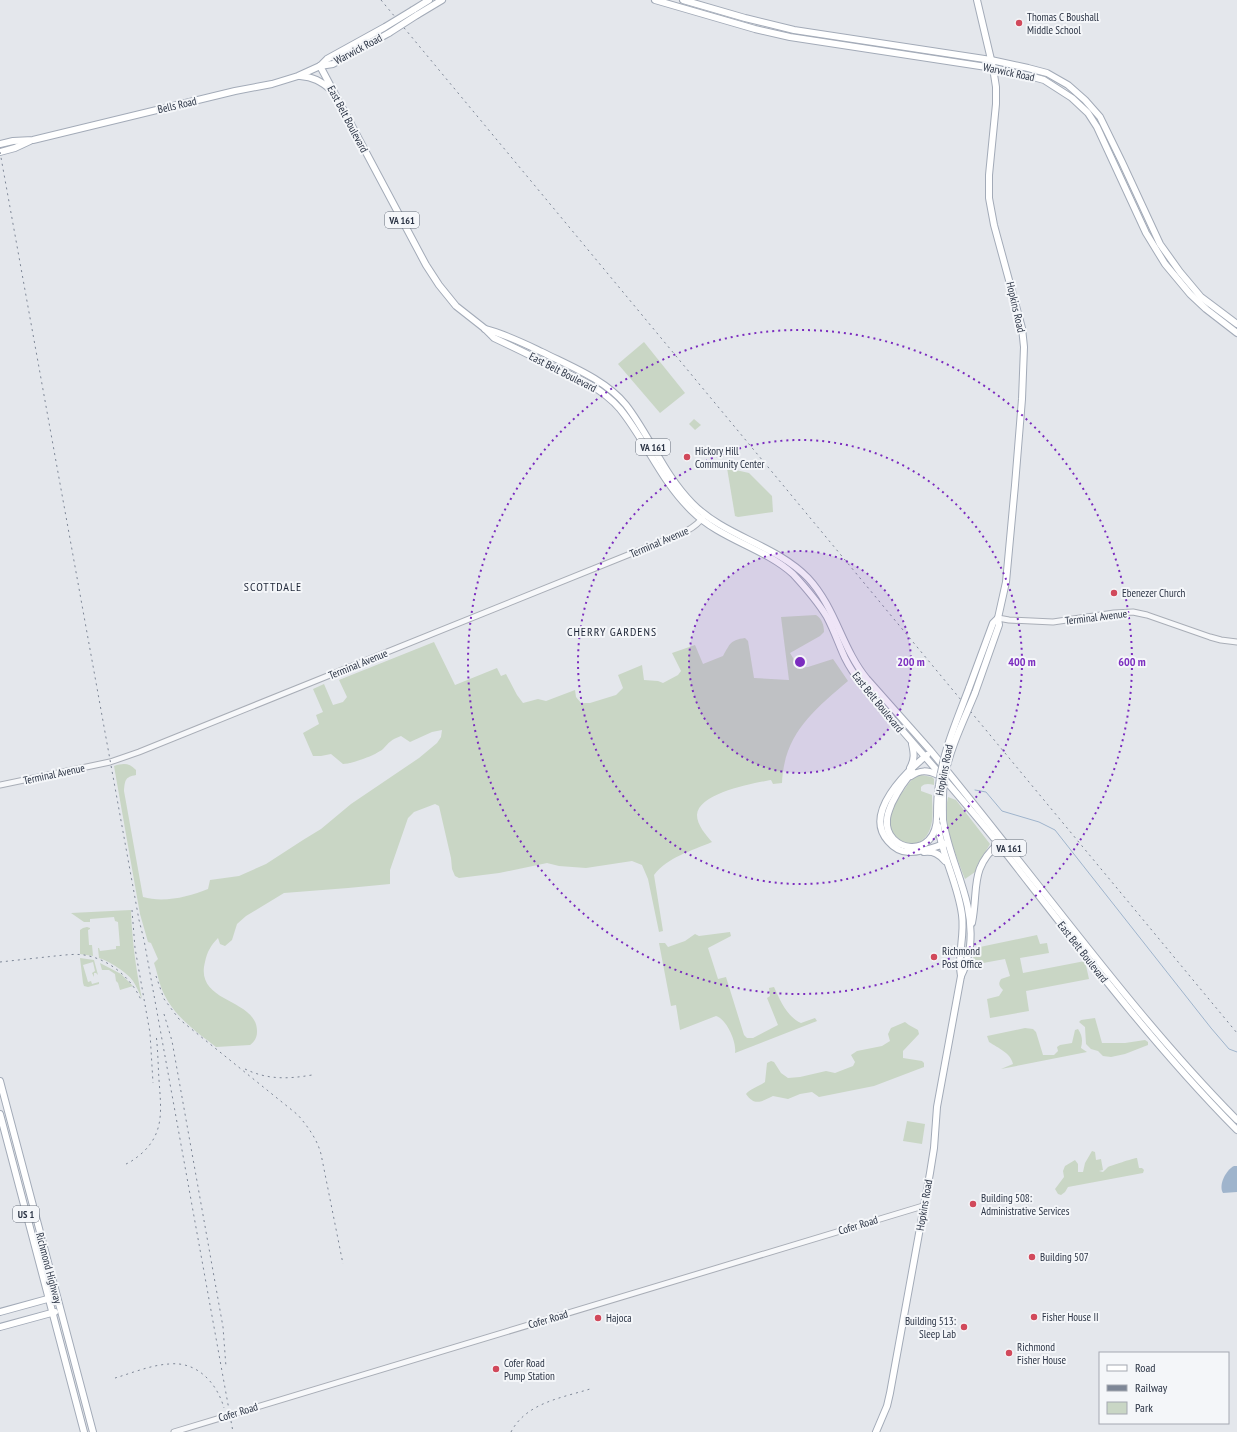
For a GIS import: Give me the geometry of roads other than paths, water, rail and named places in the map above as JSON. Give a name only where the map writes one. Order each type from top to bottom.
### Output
[{"type":"main road","name":"Warwick Road","points":[[320,66],[333,64],[415,12],[429,0]]},
{"type":"main road","name":"Warwick Road","points":[[415,12],[442,0]]},
{"type":"main road","name":"Warwick Road","points":[[655,0],[755,29],[782,35],[993,68],[1044,80],[1072,98],[1088,113],[1108,147],[1146,233],[1165,264],[1190,294],[1206,309],[1237,333]]},
{"type":"main road","name":"Warwick Road","points":[[683,0],[745,18],[794,30],[991,60],[1028,68],[1047,73],[1068,85],[1085,100],[1100,117],[1160,244],[1201,296],[1237,324]]},
{"type":"main road","name":"Hopkins Road","points":[[961,976],[959,966],[963,937],[963,917],[949,867],[945,844],[943,794],[945,774],[999,625],[998,618],[1006,582],[1022,405],[1024,347],[1022,328],[994,225],[988,193],[989,164],[996,104],[996,87],[977,0]]},
{"type":"main road","name":"Bells Road","points":[[0,152],[15,148],[33,140],[272,84],[298,76],[320,66]]},
{"type":"main road","name":"East Belt Boulevard","points":[[320,66],[426,265],[439,286],[456,306],[484,328],[494,338],[581,380],[607,397],[635,429],[665,480],[683,502],[718,532],[769,558],[792,574],[808,592],[827,618],[846,660],[860,681],[910,741],[1000,842],[1129,1000],[1205,1088],[1237,1120]]},
{"type":"main road","name":"VA 161","points":[[298,76],[308,76],[318,80],[334,92]]},
{"type":"main road","name":"Bells Road","points":[[0,144],[13,141],[33,140]]},
{"type":"main road","name":"East Belt Boulevard","points":[[484,328],[500,332],[576,369],[605,386],[624,403],[682,492],[703,518],[774,553],[808,578],[818,590],[834,616],[850,654],[864,675],[931,752],[1150,1034],[1200,1093],[1237,1130]]},
{"type":"main road","points":[[657,466],[658,454]]},
{"type":"main road","name":"Hopkins Road","points":[[876,1432],[887,1406],[890,1393],[934,1148],[937,1107],[961,976],[966,968],[969,950],[971,928],[965,895],[945,844],[937,816],[938,786],[944,757],[949,742],[993,623],[998,618]]},
{"type":"main road","points":[[910,741],[914,752],[914,757],[888,813],[887,825],[891,836],[902,845],[915,847],[920,846],[931,838],[934,833],[937,816]]},
{"type":"main road","points":[[905,778],[931,752]]},
{"type":"main road","points":[[941,776],[923,771],[905,778],[896,784],[885,804],[881,816],[882,829],[885,838],[895,848],[901,851],[934,852],[941,856],[949,867]]},
{"type":"main road","points":[[971,928],[978,872],[989,852],[1000,842]]},
{"type":"main road","points":[[914,852],[945,844]]},
{"type":"main road","name":"Richmond Highway","points":[[0,1081],[93,1432]]},
{"type":"main road","name":"Richmond Highway","points":[[0,1114],[84,1432]]},
{"type":"main road","points":[[0,1312],[57,1297]]},
{"type":"main road","points":[[0,1327],[60,1311]]},
{"type":"street","name":"Terminal Avenue","points":[[0,785],[110,762],[139,752],[655,544],[691,529],[703,518]]},
{"type":"street","name":"Terminal Avenue","points":[[998,618],[1053,622],[1114,613],[1141,613],[1210,637],[1237,642]]},
{"type":"street","name":"Cofer Road","points":[[174,1432],[923,1206]]},
{"type":"water","points":[[1234,1166],[1237,1166],[1237,1192],[1223,1193],[1221,1186],[1222,1182],[1228,1171]]},
{"type":"waterway","points":[[975,790],[986,792],[1002,811],[1039,822],[1055,830],[1211,1028],[1229,1049],[1237,1052]]},
{"type":"railway","points":[[381,0],[1237,1033]]},
{"type":"railway","points":[[0,152],[233,1432]]},
{"type":"railway","points":[[132,910],[135,948],[150,1033],[153,1083]]},
{"type":"railway","points":[[0,962],[68,955],[81,955],[97,958],[120,972],[132,985],[141,1000]]},
{"type":"railway","points":[[156,976],[164,999],[179,1019],[298,1115],[312,1133],[321,1154],[343,1264]]},
{"type":"railway","points":[[164,1014],[172,1041],[223,1327],[226,1367]]},
{"type":"railway","points":[[126,1164],[132,1161],[149,1146],[158,1129],[161,1111],[156,1034]]},
{"type":"railway","points":[[245,1069],[253,1073],[278,1078],[312,1075]]},
{"type":"railway","points":[[115,1378],[162,1365],[179,1364],[188,1366],[197,1370],[211,1382],[221,1399],[224,1408]]},
{"type":"railway","points":[[511,1432],[518,1422],[535,1408],[556,1399],[590,1389]]},
{"type":"place","name":"Thomas C Boushall Middle School","points":[[1019,23]]},
{"type":"place","name":"Hickory Hill Community Center","points":[[687,457]]},
{"type":"place","name":"Ebenezer Church","points":[[1114,593]]},
{"type":"place","name":"Richmond Post Office","points":[[934,957]]},
{"type":"place","name":"Building 508: Administrative Services","points":[[973,1204]]},
{"type":"place","name":"Building 507","points":[[1032,1257]]},
{"type":"place","name":"Fisher House II","points":[[1034,1317]]},
{"type":"place","name":"Hajoca","points":[[598,1318]]},
{"type":"place","name":"Building 513: Sleep Lab","points":[[964,1327]]},
{"type":"place","name":"Richmond Fisher House","points":[[1009,1353]]},
{"type":"place","name":"Cofer Road Pump Station","points":[[496,1369]]},
{"type":"district","name":"SCOTTDALE","points":[[273,586]]},
{"type":"district","name":"CHERRY GARDENS","points":[[612,631]]}]
